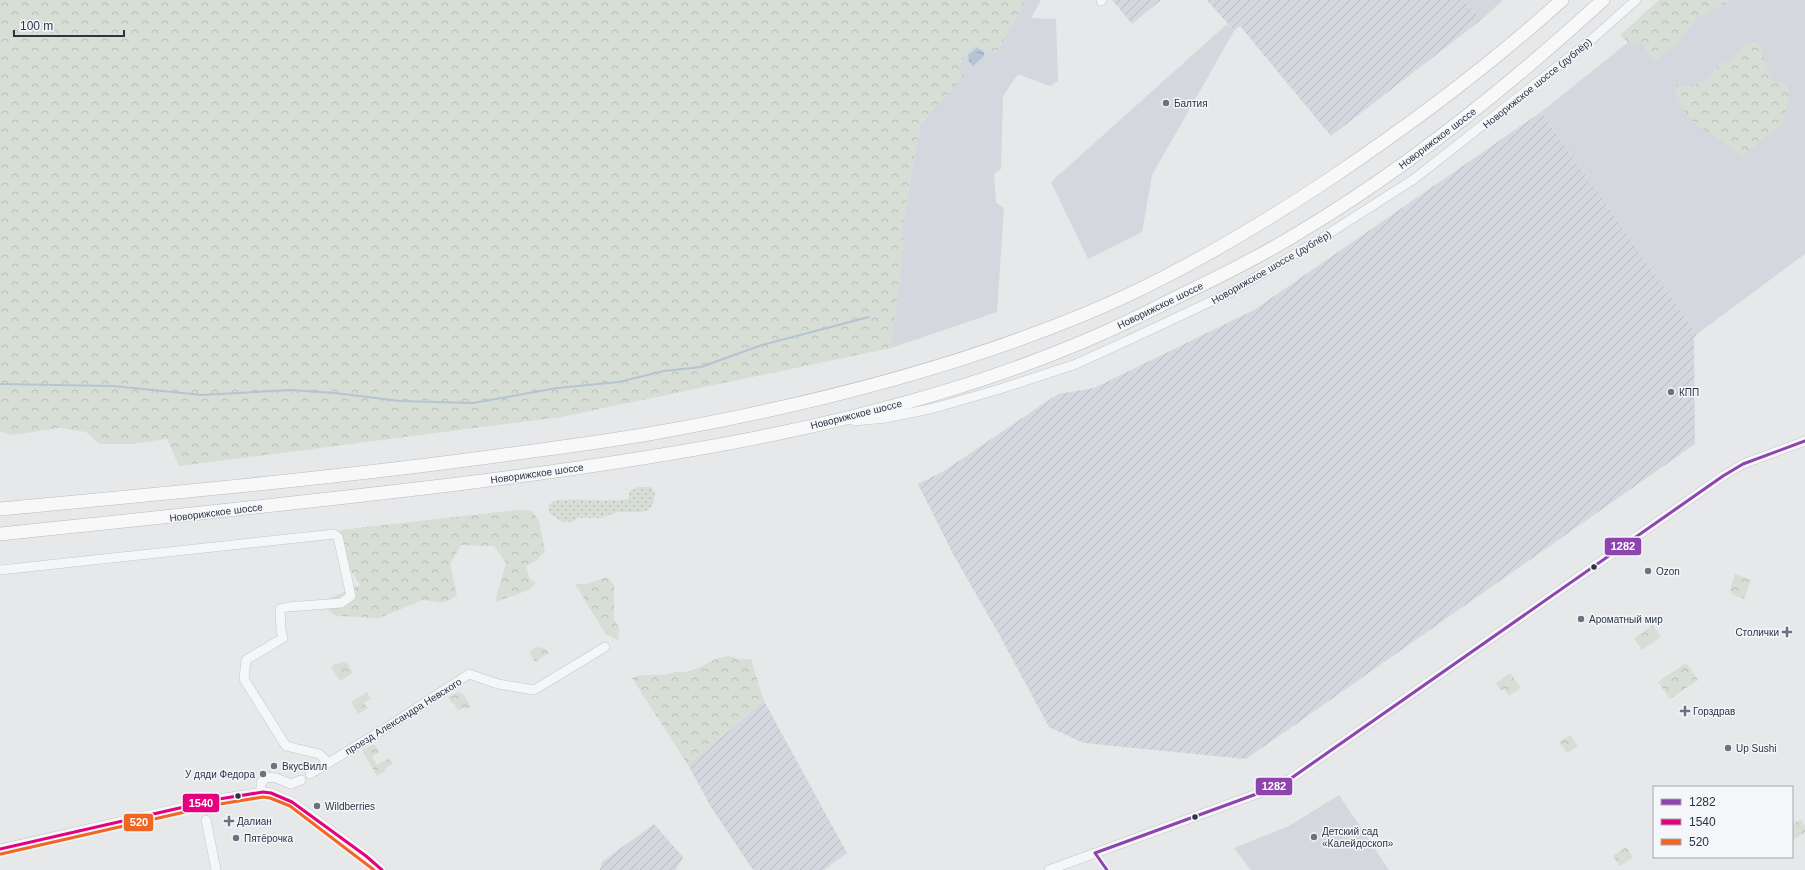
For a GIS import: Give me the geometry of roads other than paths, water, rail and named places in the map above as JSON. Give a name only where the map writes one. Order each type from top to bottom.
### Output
[{"type":"highway","points":[[0,509],[424,466],[651,434],[836,395],[917,373],[988,350],[1119,299],[1202,256],[1262,222],[1375,149],[1516,42],[1562,0]]},
{"type":"highway","name":"Новорижское шоссе","points":[[0,534],[179,516],[537,474],[651,457],[742,440],[824,422],[925,396],[1040,358],[1125,323],[1258,257],[1304,230],[1414,156],[1468,116],[1603,0]]},
{"type":"street","name":"Новорижское шоссе (дублёр)","points":[[824,422],[886,418],[934,408],[1000,389],[1076,364],[1231,292],[1325,236],[1414,179],[1591,40],[1636,0]]},
{"type":"street","points":[[1049,870],[1254,795],[1290,779],[1723,476],[1742,464],[1805,441]]},
{"type":"street","points":[[0,570],[334,534],[338,537],[351,596],[341,603],[287,607],[280,609],[283,638],[246,660],[244,679],[286,746],[320,754],[328,762]]},
{"type":"street","name":"проезд Александра Невского","points":[[310,774],[389,726],[469,674],[498,684],[534,690],[605,647]]},
{"type":"street","points":[[261,792],[261,783],[266,777],[276,778],[291,784],[301,780]]},
{"type":"street","points":[[0,849],[219,799],[261,792],[271,793],[292,802],[366,856],[382,870]]},
{"type":"street","points":[[206,820],[216,870]]},
{"type":"water","points":[[977,48],[984,52],[984,56],[973,66],[969,62],[968,55]]},
{"type":"waterway","points":[[0,384],[113,386],[202,395],[290,390],[335,393],[400,401],[473,403],[557,388],[619,382],[664,371],[701,367],[762,345],[869,317]]},
{"type":"place","name":"Балтия","points":[[1166,103]]},
{"type":"place","name":"КПП","points":[[1671,392]]},
{"type":"place","name":"Ozon","points":[[1648,571]]},
{"type":"place","name":"Ароматный мир","points":[[1581,619]]},
{"type":"place","name":"Столички","points":[[1787,632]]},
{"type":"place","name":"Горздрав","points":[[1685,711]]},
{"type":"place","name":"Up Sushi","points":[[1728,748]]},
{"type":"place","name":"ВкусВилл","points":[[274,766]]},
{"type":"place","name":"У дяди Федора","points":[[263,774]]},
{"type":"place","name":"Wildberries","points":[[317,806]]},
{"type":"place","name":"Далиан","points":[[229,821]]},
{"type":"place","name":"Детский сад «Калейдоскоп»","points":[[1314,837]]},
{"type":"place","name":"Пятёрочка","points":[[236,838]]}]
